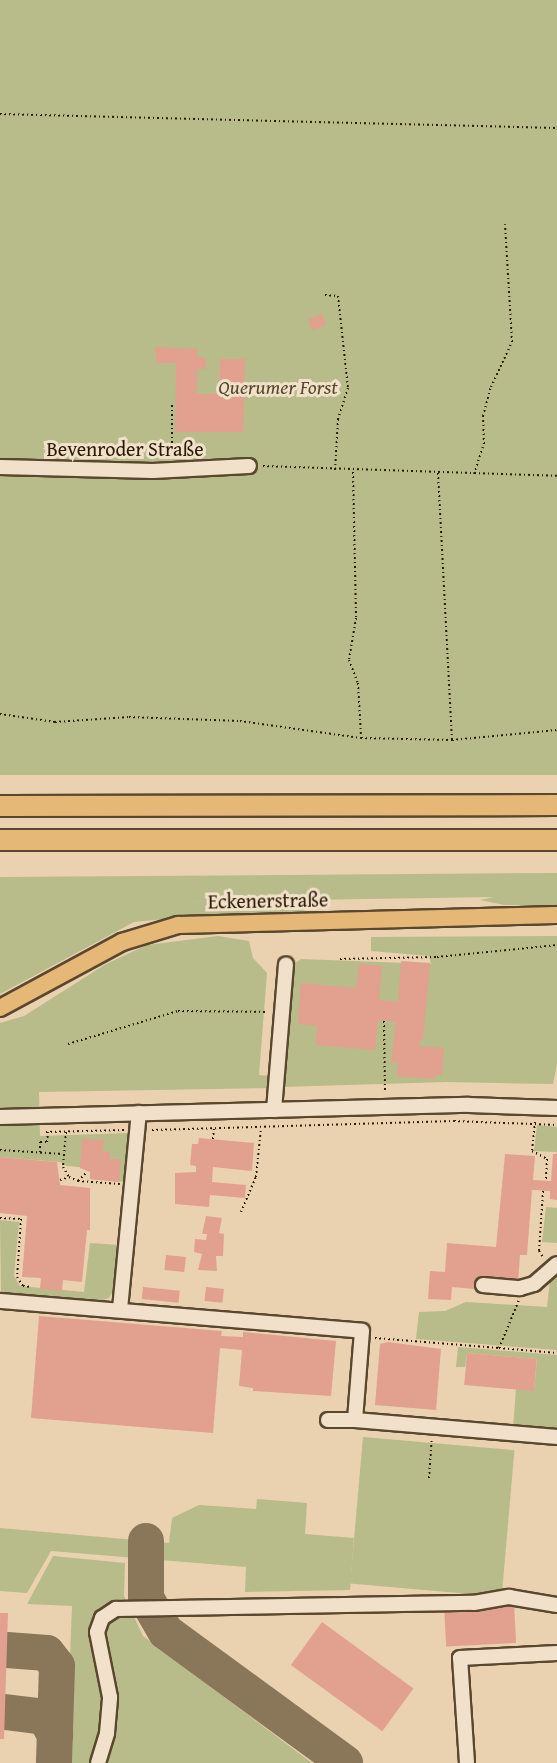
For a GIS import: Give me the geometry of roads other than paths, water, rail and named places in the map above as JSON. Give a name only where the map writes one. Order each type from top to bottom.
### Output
[{"type":"highway","points":[[0,806],[552,805]]},
{"type":"highway","points":[[0,840],[557,840]]},
{"type":"main road","name":"Eckenerstraße","points":[[0,1008],[122,942],[178,925],[557,915]]},
{"type":"lane","name":"Bevenroder Straße","points":[[0,467],[153,471],[249,466]]},
{"type":"lane","points":[[268,1111],[282,1013],[286,964]]},
{"type":"lane","points":[[0,1117],[385,1106],[557,1108]]},
{"type":"lane","points":[[120,1309],[139,1113]]},
{"type":"lane","points":[[483,1285],[520,1288],[534,1284],[554,1265]]},
{"type":"lane","points":[[0,1301],[120,1309],[362,1331],[354,1420]]},
{"type":"lane","points":[[328,1420],[354,1420],[557,1437]]},
{"type":"lane","points":[[98,1763],[107,1733],[110,1697],[97,1632],[102,1618],[116,1610],[474,1603],[509,1597],[557,1605]]},
{"type":"lane","points":[[467,1763],[460,1658],[557,1653]]},
{"type":"park label","name":"Querumer Forst","points":[[278,386]]}]
